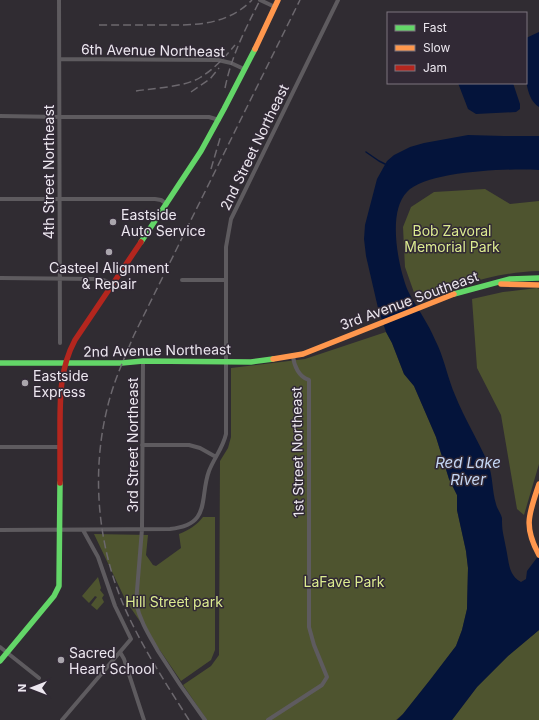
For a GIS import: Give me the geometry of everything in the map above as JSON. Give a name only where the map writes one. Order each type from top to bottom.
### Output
[{"type":"main road","points":[[0,661],[57,591],[60,579],[60,401],[64,363],[67,355],[75,340],[167,204],[206,143],[219,120],[278,0]]},
{"type":"main road","name":"3rd Avenue Southeast","points":[[313,349],[459,292],[491,283],[539,278]]},
{"type":"main road","points":[[517,281],[539,285]]},
{"type":"main road","name":"2nd Avenue Northeast","points":[[0,363],[263,361],[292,356],[313,349]]},
{"type":"main road","points":[[537,552],[531,541],[527,525],[539,484]]},
{"type":"street","name":"4th Street Northeast","points":[[59,0],[60,343]]},
{"type":"street","points":[[260,0],[275,7]]},
{"type":"street","name":"2nd Street Northeast","points":[[142,529],[178,528],[194,520],[202,509],[207,477],[226,434],[226,280],[227,238],[231,219],[338,0]]},
{"type":"street","name":"6th Avenue Northeast","points":[[60,59],[218,60],[231,63],[244,69]]},
{"type":"street","points":[[0,116],[209,117],[219,120]]},
{"type":"street","points":[[0,199],[155,199],[161,200],[167,204]]},
{"type":"street","points":[[0,278],[99,279],[106,280],[112,284]]},
{"type":"street","points":[[182,280],[226,280]]},
{"type":"street","name":"1st Street Northeast","points":[[268,720],[322,685],[327,677],[314,645],[309,627],[309,380],[304,378],[298,371],[293,362],[292,356]]},
{"type":"street","name":"3rd Street Northeast","points":[[143,361],[142,529],[136,603],[143,626],[170,671],[205,720]]},
{"type":"street","points":[[142,446],[189,445],[200,448],[216,457]]},
{"type":"street","points":[[0,447],[60,447]]},
{"type":"street","points":[[0,530],[142,529]]},
{"type":"street","points":[[62,720],[131,639],[115,606],[98,557],[83,530]]},
{"type":"street","points":[[0,647],[39,678]]},
{"type":"street","points":[[120,652],[124,659],[144,720]]},
{"type":"green space","name":"Bob Zavoral Memorial Park","points":[[485,189],[510,204],[539,201],[539,271],[492,277],[462,285],[417,301],[405,267],[403,227],[411,207],[434,192]]},
{"type":"green space","points":[[539,289],[539,464],[524,515],[517,509],[501,415],[477,368],[472,299],[503,292]]},
{"type":"green space","name":"LaFave Park","points":[[386,332],[404,374],[414,386],[436,437],[449,479],[457,495],[457,510],[466,551],[468,568],[467,609],[456,646],[403,714],[396,720],[207,720],[183,685],[211,666],[219,655],[220,461],[228,448],[231,437],[231,368],[305,359]]},
{"type":"green space","name":"Hill Street park","points":[[203,517],[215,517],[215,650],[211,660],[181,681],[126,601],[94,534],[148,535],[146,555],[153,565],[156,566],[181,548],[179,534],[192,527]]},
{"type":"green space","points":[[98,577],[101,588],[100,590],[104,595],[102,598],[104,602],[97,610],[91,605],[97,597],[95,596],[89,603],[82,596]]},
{"type":"green space","points":[[539,630],[539,720],[452,720],[477,687],[508,656]]},
{"type":"water","points":[[539,32],[539,107],[533,102],[527,85],[527,38]]},
{"type":"water","points":[[458,84],[513,84],[520,104],[520,109],[516,112],[476,114],[468,109]]},
{"type":"water","name":"Red Lake River","points":[[468,135],[539,136],[539,170],[470,172],[432,179],[417,185],[407,192],[401,201],[397,213],[396,240],[398,254],[404,281],[408,291],[428,325],[438,346],[459,404],[488,463],[495,499],[502,518],[511,572],[521,582],[526,579],[527,571],[539,555],[539,630],[508,656],[477,687],[452,720],[397,720],[456,646],[467,609],[468,568],[466,551],[457,510],[457,495],[449,479],[436,437],[414,386],[404,374],[386,332],[378,308],[366,256],[364,239],[365,225],[377,179],[387,161],[394,155],[410,147]]},
{"type":"waterway","points":[[366,152],[387,165]]},
{"type":"railway","points":[[99,25],[183,25],[208,23],[231,15],[242,9],[252,0]]},
{"type":"railway","points":[[225,88],[235,53],[260,0]]},
{"type":"railway","points":[[189,720],[152,661],[135,630],[121,599],[113,576],[102,529],[99,505],[99,456],[102,433],[112,390],[134,335],[300,0]]},
{"type":"railway","points":[[136,91],[170,87],[195,80],[215,67],[235,45]]},
{"type":"railway","points":[[191,92],[210,79],[219,68]]},
{"type":"railway","points":[[211,169],[221,135]]},
{"type":"traffic: fast","points":[[141,242],[201,151],[255,49]]},
{"type":"traffic: fast","points":[[454,294],[510,279],[539,278]]},
{"type":"traffic: fast","points":[[0,363],[122,363],[143,361],[251,362],[273,359]]},
{"type":"traffic: fast","points":[[0,661],[54,596],[59,586],[60,483]]},
{"type":"traffic: slow","points":[[255,49],[278,0]]},
{"type":"traffic: slow","points":[[501,284],[539,285]]},
{"type":"traffic: slow","points":[[273,359],[303,354],[454,294]]},
{"type":"traffic: slow","points":[[539,484],[529,520],[531,536],[539,555]]},
{"type":"traffic: jam","points":[[60,483],[61,393],[66,361],[75,340],[141,242]]},
{"type":"place","name":"Eastside Auto Service","points":[[113,222]]},
{"type":"place","name":"Casteel Alignment & Repair","points":[[109,252]]},
{"type":"place","name":"Eastside Express","points":[[25,383]]},
{"type":"place","name":"Sacred Heart School","points":[[61,660]]}]
